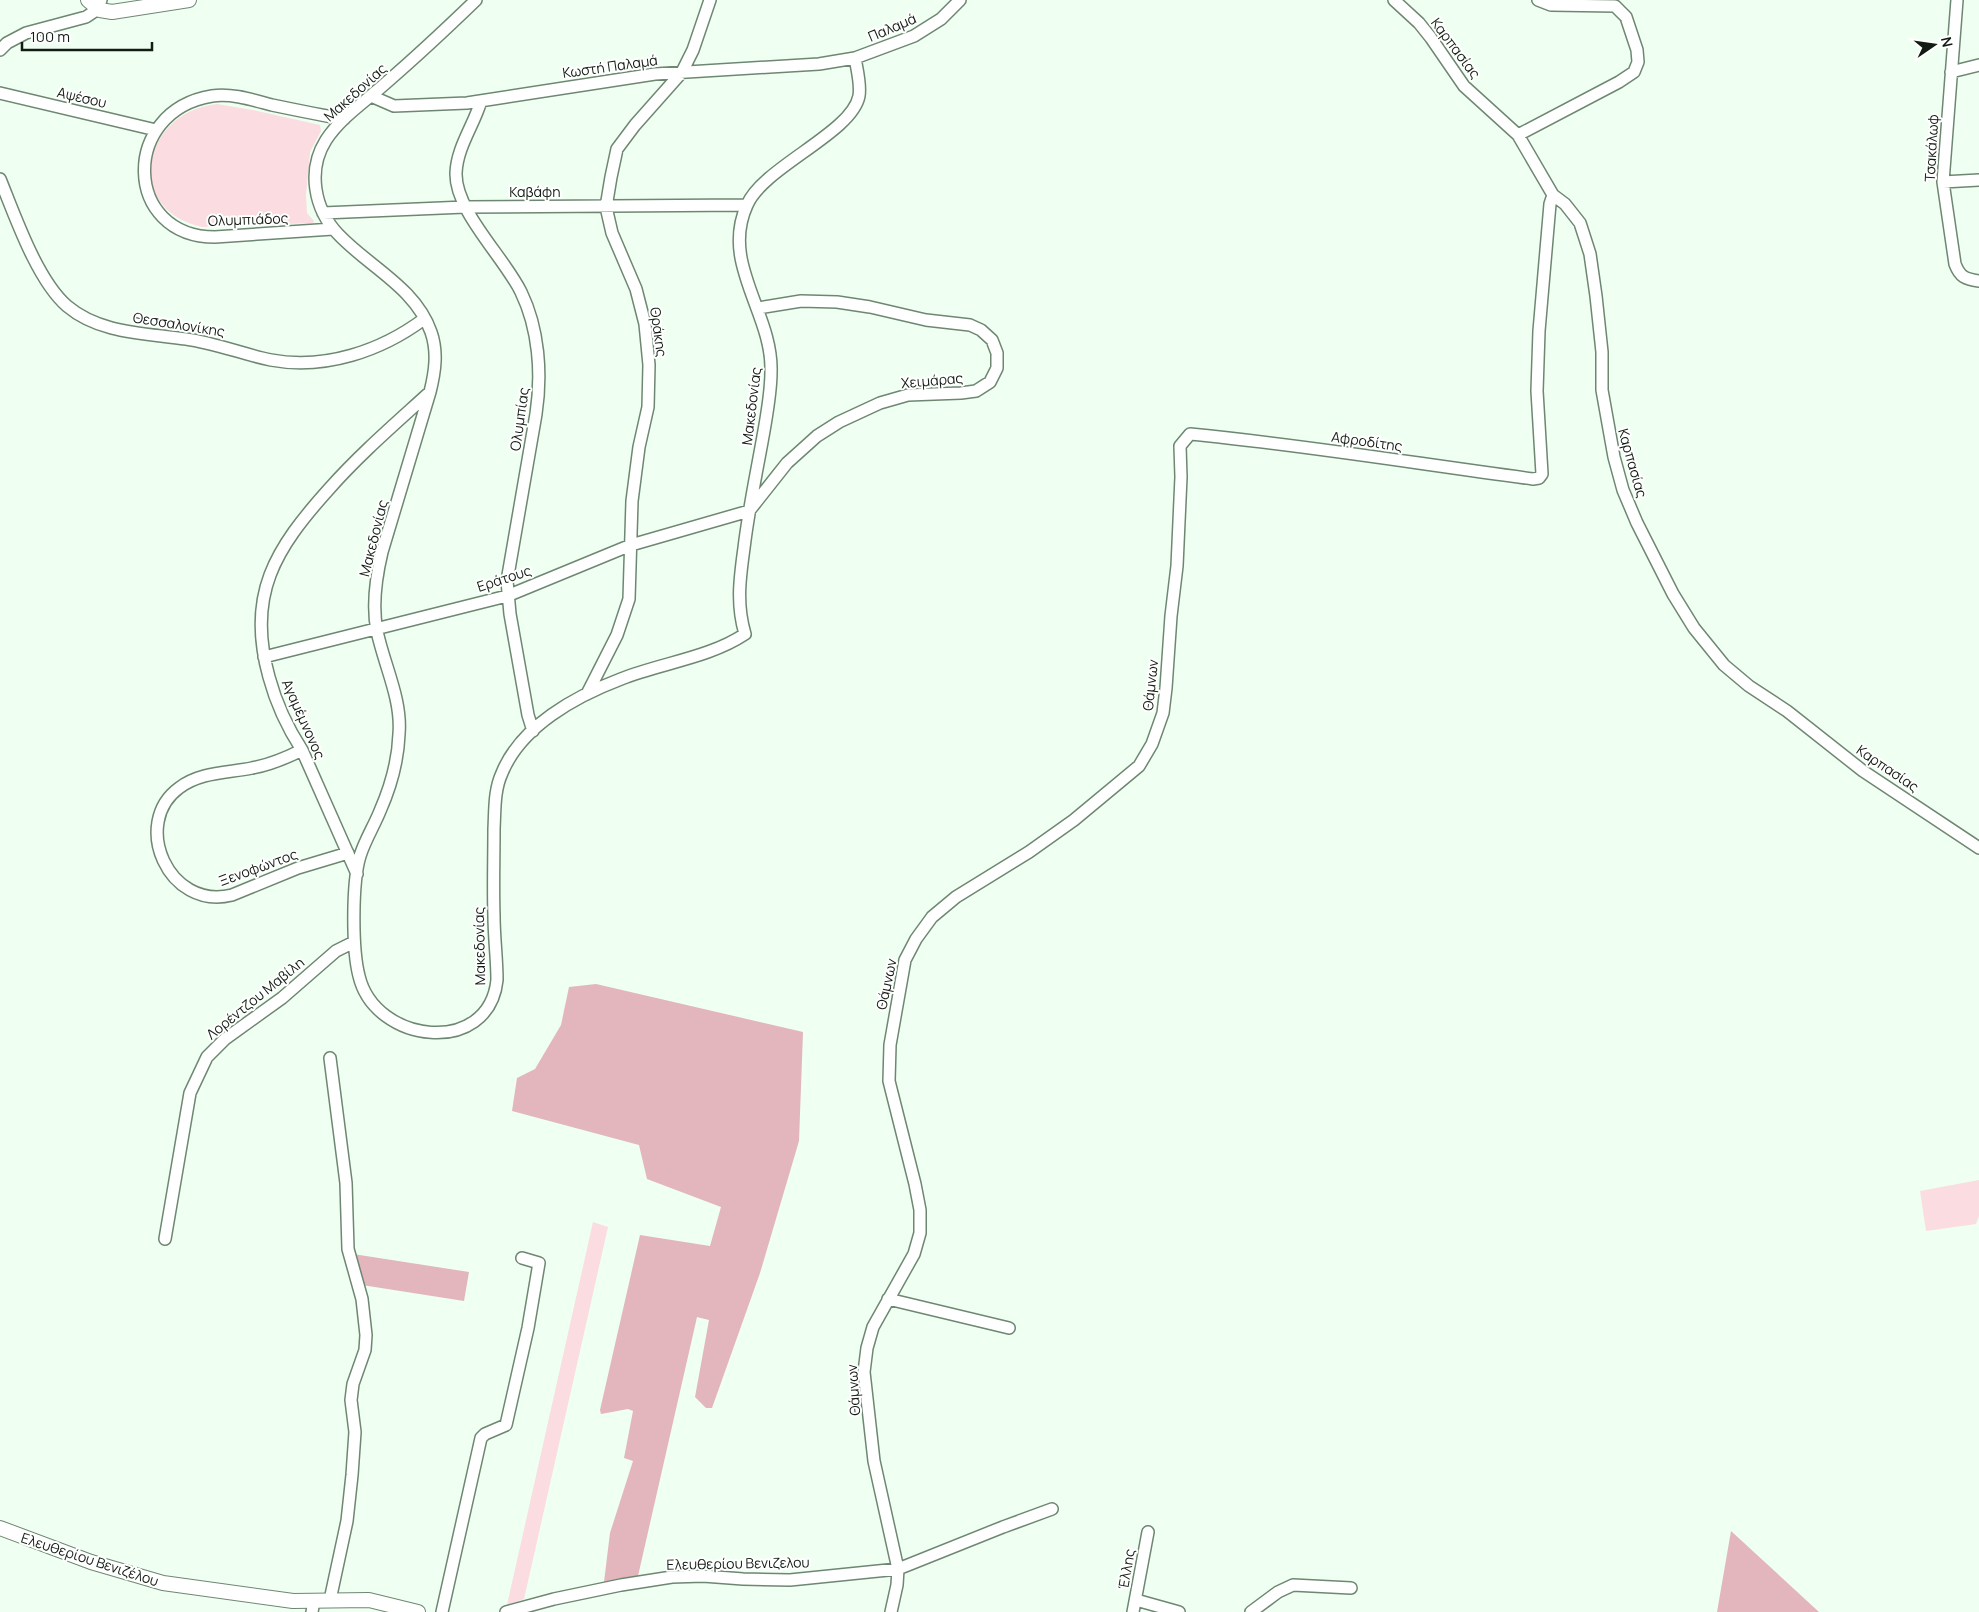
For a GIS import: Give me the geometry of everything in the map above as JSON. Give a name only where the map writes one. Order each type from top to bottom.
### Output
[{"type":"main road","points":[[97,2],[128,0]]},
{"type":"main road","points":[[97,2],[112,12],[189,0]]},
{"type":"main road","name":"Ελευθερίου Βενιζέλου","points":[[0,1528],[91,1562],[163,1583],[313,1607],[330,1600],[369,1600],[418,1612]]},
{"type":"street","name":"Μακεδονίας","points":[[476,0],[344,119],[326,141],[316,162],[315,185],[323,213],[333,230],[400,286],[424,320],[431,333],[435,348],[435,369],[430,392],[380,562],[375,598],[376,629],[397,703],[400,733],[392,782],[363,848],[357,874],[354,942],[359,977],[367,998],[379,1012],[396,1023],[419,1031],[442,1032],[467,1026],[485,1012],[495,995],[497,980],[493,885],[496,795],[501,775],[508,760],[533,731],[554,714],[587,694],[623,678],[716,648],[745,634],[739,611],[739,592],[748,512],[759,461],[771,373],[768,340],[744,272],[738,249],[739,231],[746,205],[758,189],[851,112],[859,91],[855,58]]},
{"type":"street","name":"Θράκης","points":[[587,694],[617,635],[626,612],[630,584],[632,501],[639,447],[648,406],[649,365],[645,324],[636,289],[612,233],[606,207],[616,149],[682,72],[693,50],[710,0]]},
{"type":"street","name":"Παλαμά","points":[[855,58],[914,36],[941,19],[960,0]]},
{"type":"street","name":"Καρπασίας","points":[[1394,0],[1431,38],[1464,86],[1518,135],[1553,195],[1565,204],[1577,218],[1590,254],[1601,343],[1602,390],[1605,416],[1623,490],[1653,556],[1694,628],[1724,665],[1750,686],[1787,711],[1863,771],[1979,848]]},
{"type":"street","points":[[1518,135],[1619,82],[1634,72],[1638,62],[1626,17],[1615,6],[1551,5],[1538,0]]},
{"type":"street","name":"Τσακάλωφ","points":[[1957,0],[1943,182],[1955,264],[1960,275],[1968,280],[1979,281]]},
{"type":"street","points":[[0,50],[7,43],[26,33],[86,17],[97,2]]},
{"type":"street","name":"Κωστή Παλαμά","points":[[371,96],[394,106],[481,101],[614,80],[682,72],[810,65],[855,58]]},
{"type":"street","points":[[1951,72],[1979,65]]},
{"type":"street","name":"Αψέσου","points":[[0,93],[156,130]]},
{"type":"street","name":"Ολυμπιάδος","points":[[333,230],[215,237],[195,235],[181,230],[169,222],[159,211],[151,197],[145,182],[145,156],[156,130],[170,116],[186,105],[216,96],[239,97],[344,119]]},
{"type":"street","name":"Ολυμπίας","points":[[481,101],[463,144],[457,165],[457,183],[465,207],[521,292],[534,332],[537,350],[539,394],[511,556],[507,596],[528,715],[533,731]]},
{"type":"street","name":"Θεσσαλονίκης","points":[[0,179],[22,231],[54,290],[71,309],[97,324],[212,343],[262,358],[294,362],[332,360],[356,354],[399,336],[424,320]]},
{"type":"street","points":[[1943,182],[1979,180]]},
{"type":"street","name":"Αφροδίτης","points":[[1190,434],[1260,441],[1533,479],[1539,478],[1542,474],[1537,391],[1539,341],[1550,204],[1553,195]]},
{"type":"street","name":"Καβάφη","points":[[323,213],[465,207],[746,205]]},
{"type":"street","name":"Χειμάρας","points":[[748,512],[788,463],[817,436],[839,422],[864,410],[901,397],[976,391],[990,382],[995,374],[998,363],[997,353],[992,340],[982,330],[970,325],[926,320],[870,307],[837,302],[801,301],[758,308]]},
{"type":"street","name":"Αγαμέμνονος","points":[[357,874],[302,750],[291,733],[278,704],[264,657],[260,630],[262,600],[272,569],[291,534],[305,516],[355,460],[430,392]]},
{"type":"street","name":"Θάμνων","points":[[891,1612],[898,1570],[874,1461],[864,1372],[871,1334],[888,1298],[914,1254],[920,1232],[920,1210],[914,1176],[890,1081],[890,1045],[906,960],[916,939],[932,917],[956,896],[1029,852],[1074,820],[1139,766],[1152,744],[1163,713],[1166,688],[1177,566],[1181,477],[1180,446],[1190,434]]},
{"type":"street","name":"Εράτους","points":[[264,657],[507,596],[631,545],[748,512]]},
{"type":"street","name":"Ξενοφώντος","points":[[302,750],[266,765],[192,780],[179,788],[166,801],[160,815],[158,840],[163,862],[169,873],[182,886],[203,895],[221,897],[232,895],[298,868],[348,853]]},
{"type":"street","name":"Λορέντζου Μαβίλη","points":[[165,1240],[190,1093],[207,1057],[225,1039],[282,998],[336,951],[354,942]]},
{"type":"street","points":[[330,1058],[346,1183],[348,1248],[362,1299],[366,1335],[365,1350],[353,1384],[352,1400],[355,1432],[352,1475],[346,1521],[330,1600]]},
{"type":"street","points":[[442,1612],[481,1438],[485,1434],[506,1425],[528,1328],[539,1263],[522,1258]]},
{"type":"street","points":[[888,1298],[1009,1328]]},
{"type":"street","name":"Ελευθερίου Βενιζελου","points":[[506,1612],[554,1599],[672,1577],[703,1576],[790,1580],[898,1570],[1002,1527],[1052,1509]]},
{"type":"street","name":"Έλλης","points":[[1134,1606],[1148,1532]]},
{"type":"street","points":[[1251,1612],[1286,1587],[1293,1585],[1351,1588]]},
{"type":"street","points":[[1134,1606],[1179,1612]]},
{"type":"shaded area","points":[[217,104],[320,125],[321,131],[310,152],[306,195],[307,213],[314,221],[313,223],[202,227],[177,217],[160,202],[152,183],[151,162],[158,142],[171,124],[191,111]]},
{"type":"shaded area","points":[[596,984],[803,1032],[799,1141],[760,1273],[712,1408],[706,1408],[695,1397],[709,1320],[697,1317],[638,1576],[604,1582],[610,1533],[633,1461],[624,1458],[633,1411],[628,1409],[601,1414],[600,1410],[640,1235],[710,1246],[721,1207],[647,1179],[639,1145],[512,1111],[517,1078],[535,1069],[561,1025],[569,987]]},
{"type":"shaded area","points":[[1979,1180],[1979,1216],[1976,1224],[1926,1231],[1920,1191]]},
{"type":"shaded area","points":[[593,1222],[608,1227],[524,1599],[507,1605]]},
{"type":"shaded area","points":[[353,1254],[469,1272],[464,1301],[362,1285]]},
{"type":"shaded area","points":[[1731,1531],[1819,1612],[1717,1612]]}]
